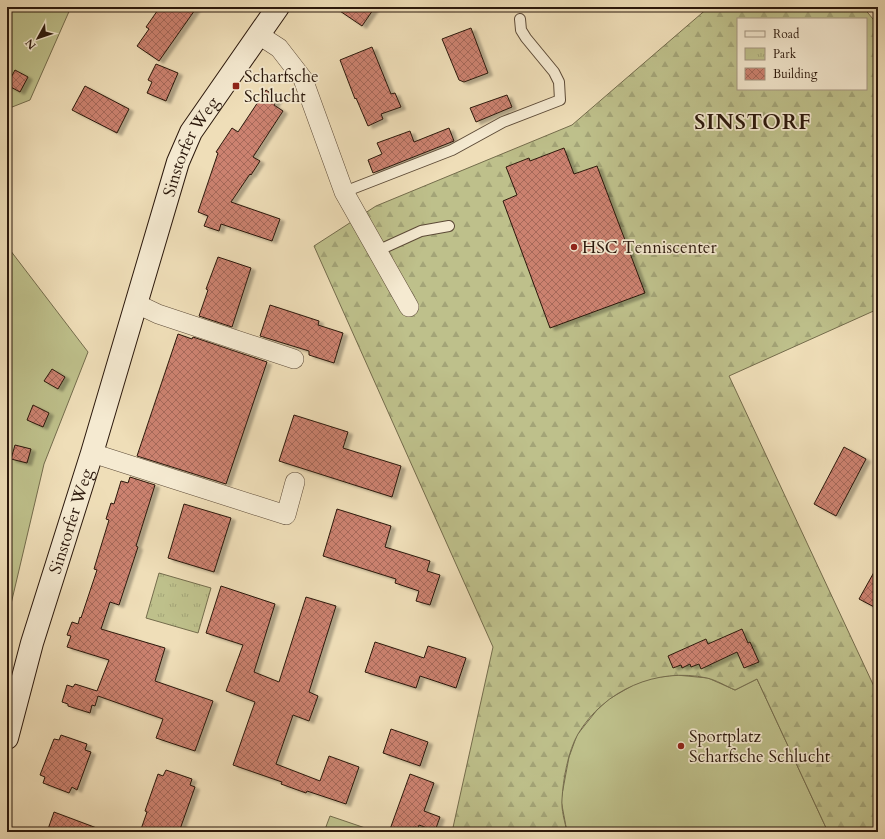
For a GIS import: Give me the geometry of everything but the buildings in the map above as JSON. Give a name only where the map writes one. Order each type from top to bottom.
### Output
[{"type":"street","name":"Sinstorfer Weg","points":[[7,738],[32,643],[92,453],[178,162],[191,132],[278,7]]},
{"type":"street","points":[[259,34],[279,48],[303,79],[344,192],[409,308]]},
{"type":"street","points":[[137,304],[158,314],[294,359]]},
{"type":"street","points":[[92,453],[286,515],[295,482]]},
{"type":"lane","points":[[344,192],[452,150],[502,122],[560,100],[559,82],[554,72],[521,30],[520,19]]},
{"type":"lane","points":[[377,251],[421,231],[450,226]]},
{"type":"green space","points":[[7,7],[71,7],[30,100],[7,109]]},
{"type":"green space","points":[[709,7],[863,7],[878,25],[878,309],[729,376],[878,695],[878,832],[828,832],[757,679],[735,690],[707,678],[688,675],[651,679],[634,685],[617,694],[602,705],[589,719],[574,741],[565,775],[562,803],[567,832],[452,832],[493,647],[314,246],[376,206],[572,125]]},
{"type":"green space","points":[[7,246],[88,352],[44,464],[7,621]]},
{"type":"green space","points":[[159,573],[211,588],[198,633],[146,618]]},
{"type":"green space","name":"Sportplatz Scharfsche Schlucht","points":[[676,675],[708,678],[735,690],[757,679],[828,832],[567,832],[561,800],[569,757],[577,735],[597,710],[609,699],[635,684],[652,678]]},
{"type":"green space","points":[[330,816],[377,832],[324,832]]},
{"type":"place","name":"Scharfsche Schlucht","points":[[236,86]]},
{"type":"place","name":"HSC Tenniscenter","points":[[574,247]]},
{"type":"place","name":"Sportplatz Scharfsche Schlucht","points":[[681,746]]},
{"type":"district","name":"SINSTORF","points":[[753,122]]}]
